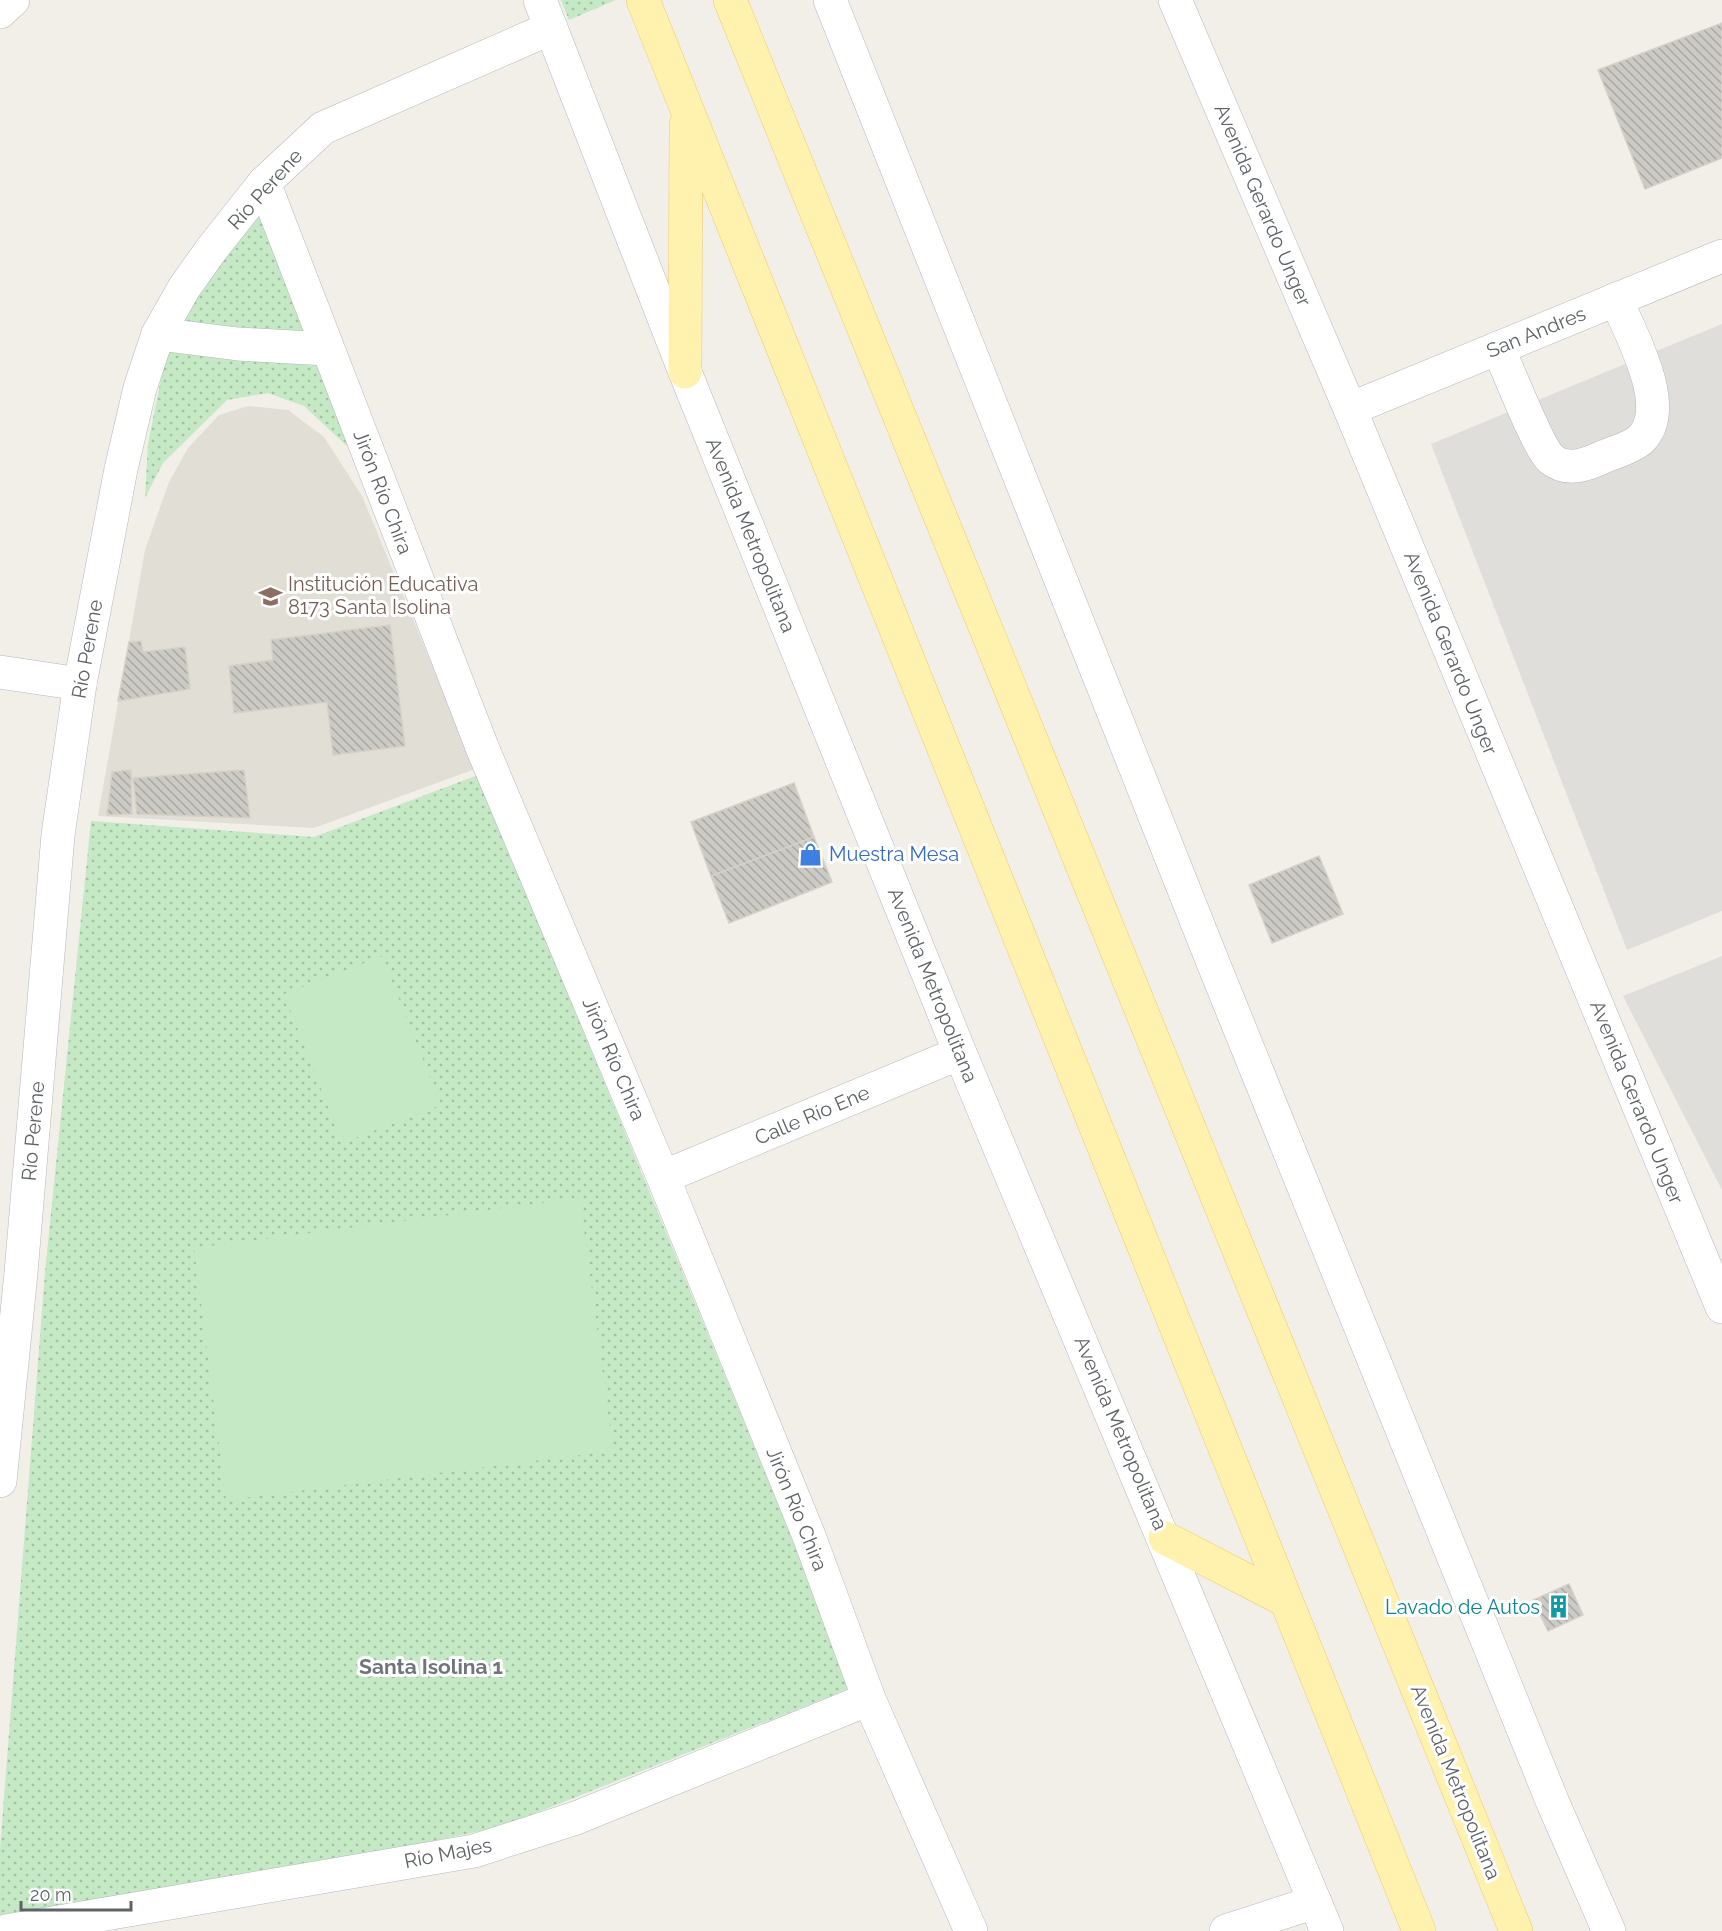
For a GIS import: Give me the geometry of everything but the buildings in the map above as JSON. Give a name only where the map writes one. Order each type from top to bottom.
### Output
[{"type":"main road","points":[[643,0],[1419,1931]]},
{"type":"main road","name":"Avenida Metropolitana","points":[[730,0],[1516,1931]]},
{"type":"main road","points":[[685,372],[686,107]]},
{"type":"main road","points":[[1165,1538],[1285,1600]]},
{"type":"street","points":[[0,12],[13,0]]},
{"type":"street","points":[[831,0],[1217,971],[1554,1803],[1609,1931]]},
{"type":"street","name":"Avenida Gerardo Unger","points":[[1175,0],[1350,409],[1722,1308]]},
{"type":"street","name":"Río Perene","points":[[0,1481],[21,1274],[58,835],[80,684],[121,469],[140,388],[158,334],[184,288],[264,183],[323,128],[545,14]]},
{"type":"street","name":"Avenida Metropolitana","points":[[545,14],[685,372],[960,1053],[1165,1538],[1321,1916]]},
{"type":"street","name":"Jirón Río Chira","points":[[264,183],[483,747],[663,1177],[809,1536],[869,1699],[971,1931]]},
{"type":"street","name":"San Andres","points":[[1350,409],[1722,256]]},
{"type":"street","points":[[1498,348],[1538,440],[1550,458],[1564,467],[1586,465],[1640,441],[1651,425],[1654,402],[1650,380],[1616,299]]},
{"type":"street","points":[[158,334],[238,344],[327,349]]},
{"type":"street","points":[[0,672],[80,684]]},
{"type":"street","name":"Calle Río Ene","points":[[663,1177],[960,1053]]},
{"type":"street","name":"Río Majes","points":[[6,1931],[474,1851],[576,1818],[869,1699]]},
{"type":"street","points":[[1226,1931],[1321,1916]]},
{"type":"shaded area","points":[[1722,324],[1722,911],[1627,950],[1431,444]]},
{"type":"shaded area","name":"Institución Educativa 8173 Santa Isolina","points":[[248,406],[288,410],[324,437],[362,496],[475,769],[314,828],[98,816],[145,550],[169,482],[188,448],[219,415]]},
{"type":"shaded area","points":[[1722,956],[1722,1190],[1623,996]]},
{"type":"green space","points":[[561,0],[616,0],[569,20]]},
{"type":"green space","points":[[261,210],[348,447],[304,406],[268,393],[227,400],[163,463],[145,498],[148,444],[170,333],[203,276]]},
{"type":"green space","points":[[478,775],[853,1687],[503,1826],[337,1862],[0,1918],[0,1849],[45,1272],[91,821],[314,837]]},
{"type":"green space","points":[[382,956],[441,1105],[342,1143],[284,994]]},
{"type":"green space","points":[[580,1198],[613,1451],[226,1500],[194,1248]]},
{"type":"place","name":"Institución Educativa 8173 Santa Isolina","points":[[270,596]]},
{"type":"place","name":"Muestra Mesa","points":[[811,854]]},
{"type":"place","name":"Lavado de Autos","points":[[1558,1607]]},
{"type":"district","name":"Santa Isolina 1","points":[[431,1666]]}]
